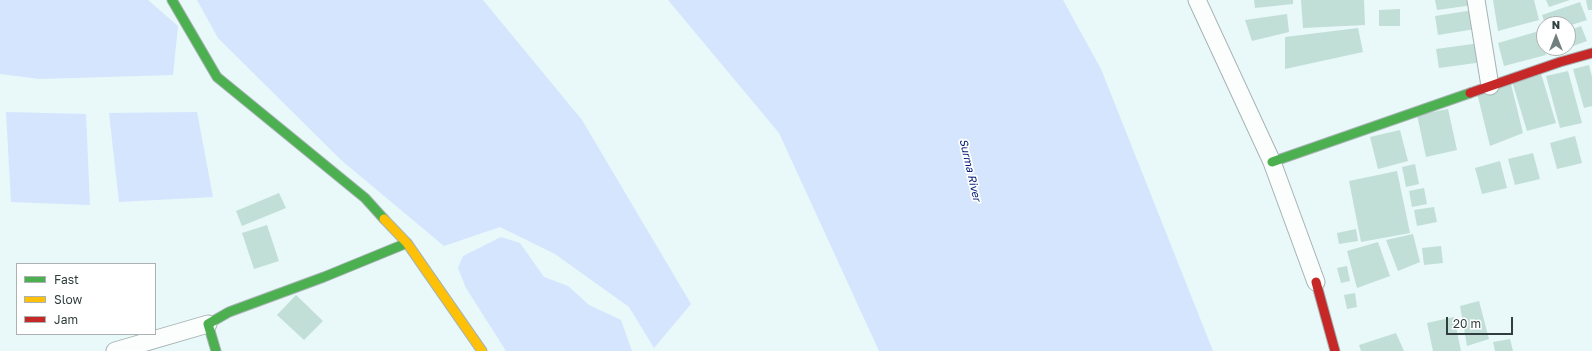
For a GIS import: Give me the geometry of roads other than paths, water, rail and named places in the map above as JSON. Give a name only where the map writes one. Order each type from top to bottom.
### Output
[{"type":"street","points":[[172,0],[217,78],[365,198],[407,243],[482,351]]},
{"type":"street","points":[[1197,0],[1272,162],[1316,282],[1335,351]]},
{"type":"street","points":[[1476,0],[1490,86]]},
{"type":"street","points":[[1272,162],[1490,86],[1592,53]]},
{"type":"street","points":[[115,351],[208,324],[228,312],[324,277],[407,243]]},
{"type":"street","points":[[208,324],[216,351]]},
{"type":"water","points":[[0,0],[148,0],[178,26],[173,75],[40,79],[0,74]]},
{"type":"water","points":[[197,0],[483,0],[582,120],[691,304],[654,348],[629,307],[555,254],[500,227],[444,246],[341,160],[218,38]]},
{"type":"water","name":"Surma River","points":[[668,0],[1063,0],[1101,69],[1213,351],[879,351],[779,133]]},
{"type":"water","points":[[6,112],[86,114],[90,205],[11,202]]},
{"type":"water","points":[[197,112],[213,197],[119,202],[109,113]]},
{"type":"water","points":[[501,237],[520,243],[544,277],[568,286],[589,305],[621,320],[632,351],[506,351],[466,288],[458,268],[463,256]]}]
